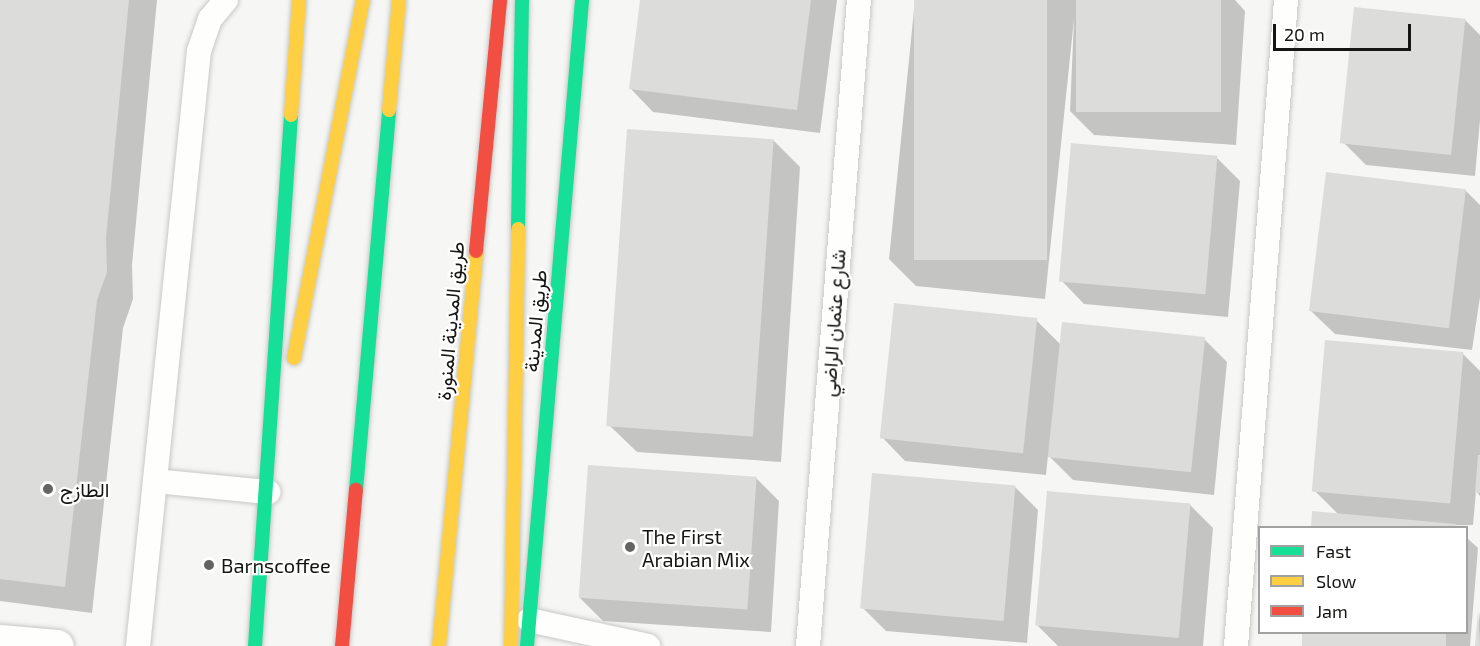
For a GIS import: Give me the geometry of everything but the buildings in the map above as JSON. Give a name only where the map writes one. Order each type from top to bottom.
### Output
[{"type":"main road","points":[[255,646],[268,492],[299,0]]},
{"type":"main road","points":[[268,492],[363,0]]},
{"type":"main road","points":[[342,646],[399,0]]},
{"type":"main road","name":"طريق المدينة المنورة","points":[[440,646],[500,0]]},
{"type":"main road","points":[[511,646],[522,0]]},
{"type":"main road","name":"طريق المدينة","points":[[527,646],[582,0]]},
{"type":"street","points":[[0,641],[57,646]]},
{"type":"lane","points":[[138,646],[199,51],[210,19],[226,0]]},
{"type":"lane","name":"شارع عثمان الراضي","points":[[808,646],[859,0]]},
{"type":"lane","points":[[1236,646],[1286,0]]},
{"type":"lane","points":[[154,481],[268,492]]},
{"type":"lane","points":[[529,620],[648,646]]},
{"type":"traffic: fast","points":[[518,229],[522,0]]},
{"type":"traffic: fast","points":[[527,646],[582,0]]},
{"type":"traffic: fast","points":[[356,490],[389,110]]},
{"type":"traffic: fast","points":[[255,646],[291,115]]},
{"type":"traffic: slow","points":[[291,115],[299,0]]},
{"type":"traffic: slow","points":[[294,358],[363,0]]},
{"type":"traffic: slow","points":[[389,110],[399,0]]},
{"type":"traffic: slow","points":[[511,646],[518,229]]},
{"type":"traffic: slow","points":[[439,646],[476,251]]},
{"type":"traffic: jam","points":[[476,251],[500,0]]},
{"type":"traffic: jam","points":[[342,646],[356,490]]},
{"type":"place","name":"الطازج","points":[[48,489]]},
{"type":"place","name":"The First Arabian Mix","points":[[630,547]]},
{"type":"place","name":"Barnscoffee","points":[[209,565]]}]
